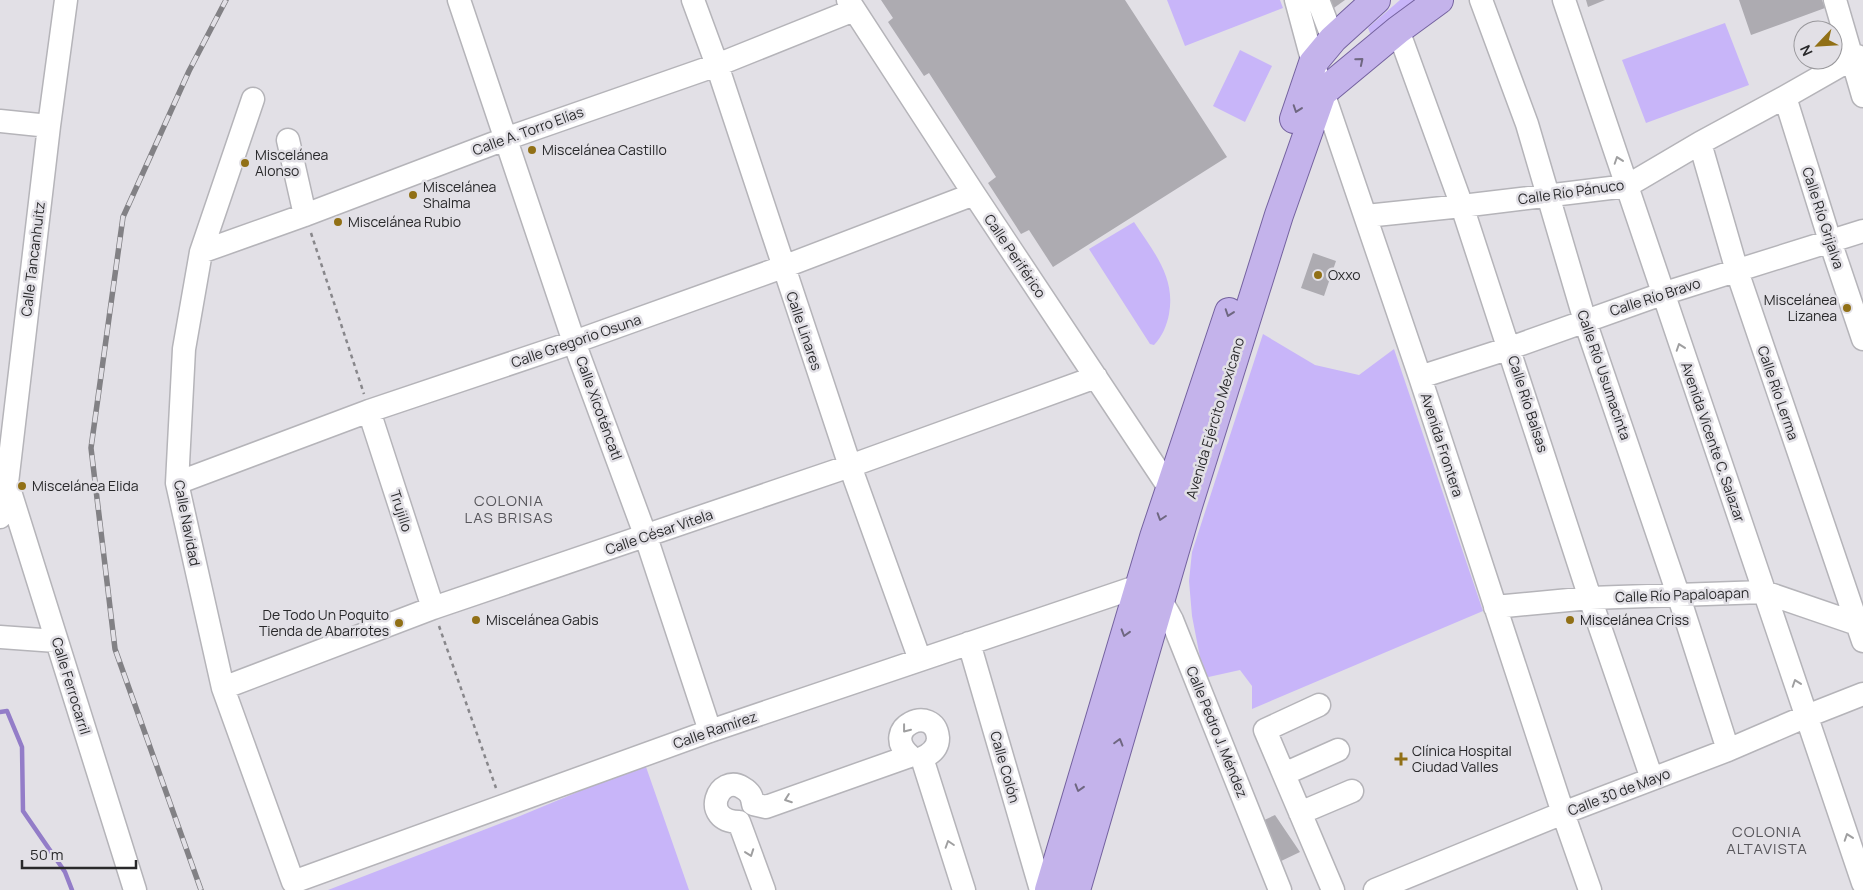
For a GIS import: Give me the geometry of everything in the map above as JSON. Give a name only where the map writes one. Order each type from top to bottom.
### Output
[{"type":"main road","name":"Avenida Ejército Mexicano","points":[[1049,890],[1150,593],[1312,62],[1333,39],[1376,0]]},
{"type":"main road","points":[[1322,93],[1398,30],[1439,0]]},
{"type":"main road","name":"Avenida Ejército Mexicano","points":[[1178,498],[1322,93]]},
{"type":"main road","name":"Avenida Ejército Mexicano","points":[[1076,890],[1150,593]]},
{"type":"street","name":"Calle Tancanhuitz","points":[[0,517],[7,483],[9,383],[49,126],[66,0]]},
{"type":"street","name":"Calle Xicoténcatl","points":[[458,0],[574,342],[646,537],[710,731]]},
{"type":"street","name":"Calle Linares","points":[[693,0],[717,65],[850,466],[920,660]]},
{"type":"street","name":"Calle Río Usumacinta","points":[[1481,0],[1527,124],[1585,321],[1678,594],[1728,750]]},
{"type":"street","name":"Avenida Vicente C. Salazar","points":[[1564,0],[1863,883]]},
{"type":"street","points":[[1835,0],[1858,58],[1863,96]]},
{"type":"street","points":[[1303,1],[1333,39]]},
{"type":"street","name":"Avenida Frontera","points":[[1303,1],[1312,62],[1322,93],[1366,216],[1590,890]]},
{"type":"street","name":"Calle A. Torro Elías","points":[[201,252],[305,215],[505,139],[717,65],[851,5]]},
{"type":"street","name":"Calle Periférico","points":[[851,5],[974,194],[1178,498]]},
{"type":"street","name":"Calle Río Balsas","points":[[1398,30],[1462,206],[1510,348],[1590,598],[1652,780]]},
{"type":"street","name":"Calle Río Pánuco","points":[[1366,216],[1627,186],[1700,143],[1858,58]]},
{"type":"street","name":"Calle Río Grijalva","points":[[1786,97],[1830,241],[1863,339]]},
{"type":"street","name":"Calle Navidad","points":[[253,99],[201,252],[184,349],[177,483],[223,688],[293,882]]},
{"type":"street","points":[[0,121],[49,126]]},
{"type":"street","points":[[288,140],[305,215]]},
{"type":"street","name":"Calle Río Lerma","points":[[1700,143],[1736,271],[1861,630]]},
{"type":"street","name":"Calle Gregorio Osuna","points":[[177,483],[369,412],[574,342],[783,267],[974,194]]},
{"type":"street","name":"Calle Río Bravo","points":[[1420,377],[1510,348],[1662,294],[1863,231]]},
{"type":"street","name":"Calle César Vitela","points":[[223,688],[433,608],[850,466],[1096,376]]},
{"type":"street","name":"Trujillo","points":[[369,412],[433,608]]},
{"type":"street","name":"Calle Ferrocarril","points":[[7,483],[135,890]]},
{"type":"street","name":"Calle Río Papaloapan","points":[[1495,607],[1590,598],[1764,592],[1861,630]]},
{"type":"street","name":"Calle Ramírez","points":[[293,882],[710,731],[969,643],[1150,593]]},
{"type":"street","name":"Calle Pedro J. Méndez","points":[[1150,593],[1175,627],[1280,890]]},
{"type":"street","points":[[0,637],[56,641]]},
{"type":"street","name":"Calle Colón","points":[[969,643],[1041,890]]},
{"type":"street","name":"Calle 30 de Mayo","points":[[1375,890],[1563,813],[1728,750],[1863,694]]},
{"type":"street","points":[[1319,706],[1265,730],[1333,890]]},
{"type":"street","points":[[764,890],[739,822],[729,822],[721,817],[717,810],[716,801],[718,794],[723,788],[730,785],[738,785],[749,792],[753,804],[766,807],[910,756],[901,745],[901,735],[905,726],[912,721],[920,720],[934,726],[937,733],[938,742],[932,753],[922,758],[964,890]]},
{"type":"street","points":[[1284,774],[1338,750]]},
{"type":"street","points":[[1300,813],[1352,791]]},
{"type":"path","points":[[305,215],[369,412]]},
{"type":"path","points":[[433,608],[502,805]]},
{"type":"shaded area","points":[[1167,0],[1280,0],[1283,8],[1185,46]]},
{"type":"shaded area","points":[[1400,0],[1417,0],[1373,35],[1370,33],[1368,28]]},
{"type":"shaded area","points":[[1725,23],[1749,85],[1646,123],[1622,60]]},
{"type":"shaded area","points":[[1240,50],[1272,66],[1245,122],[1213,106]]},
{"type":"shaded area","points":[[1134,222],[1161,265],[1169,288],[1168,318],[1162,335],[1154,345],[1150,344],[1089,249]]},
{"type":"shaded area","points":[[1263,334],[1315,365],[1359,375],[1394,349],[1483,611],[1252,709],[1252,686],[1240,670],[1204,678],[1192,616],[1189,581],[1192,552]]},
{"type":"shaded area","points":[[645,764],[689,890],[328,890],[520,816]]},
{"type":"building","points":[[881,0],[1125,0],[1227,157],[1053,267],[1029,230],[1021,234],[988,183],[996,177],[929,73],[924,76],[888,22],[893,18]]},
{"type":"building","points":[[1324,0],[1345,0],[1331,10]]},
{"type":"building","points":[[1586,0],[1605,0],[1588,7]]},
{"type":"building","points":[[1739,0],[1822,0],[1825,8],[1751,35]]},
{"type":"building","name":"Oxxo","points":[[1313,253],[1336,261],[1324,296],[1301,288]]},
{"type":"building","points":[[1275,815],[1300,852],[1277,863],[1260,822]]},
{"type":"waterway","points":[[0,712],[7,711],[22,747],[23,811],[65,872],[72,890]]},
{"type":"railway","points":[[201,890],[115,649],[91,448],[123,217],[189,71],[226,0]]},
{"type":"place","name":"Miscelánea Castillo","points":[[532,150]]},
{"type":"place","name":"Miscelánea Alonso","points":[[245,163]]},
{"type":"place","name":"Miscelánea Shalma","points":[[413,195]]},
{"type":"place","name":"Miscelánea Rubio","points":[[338,222]]},
{"type":"place","name":"Oxxo","points":[[1318,275]]},
{"type":"place","name":"Miscelánea Lizanea","points":[[1847,308]]},
{"type":"place","name":"Miscelánea Elida","points":[[22,486]]},
{"type":"place","name":"Miscelánea Gabis","points":[[476,620]]},
{"type":"place","name":"Miscelánea Criss","points":[[1570,620]]},
{"type":"place","name":"De Todo Un Poquito Tienda de Abarrotes","points":[[399,623]]},
{"type":"place","name":"Clínica Hospital Ciudad Valles","points":[[1401,759]]},
{"type":"district","name":"COLONIA LAS BRISAS","points":[[509,510]]},
{"type":"district","name":"COLONIA ALTAVISTA","points":[[1767,840]]}]
